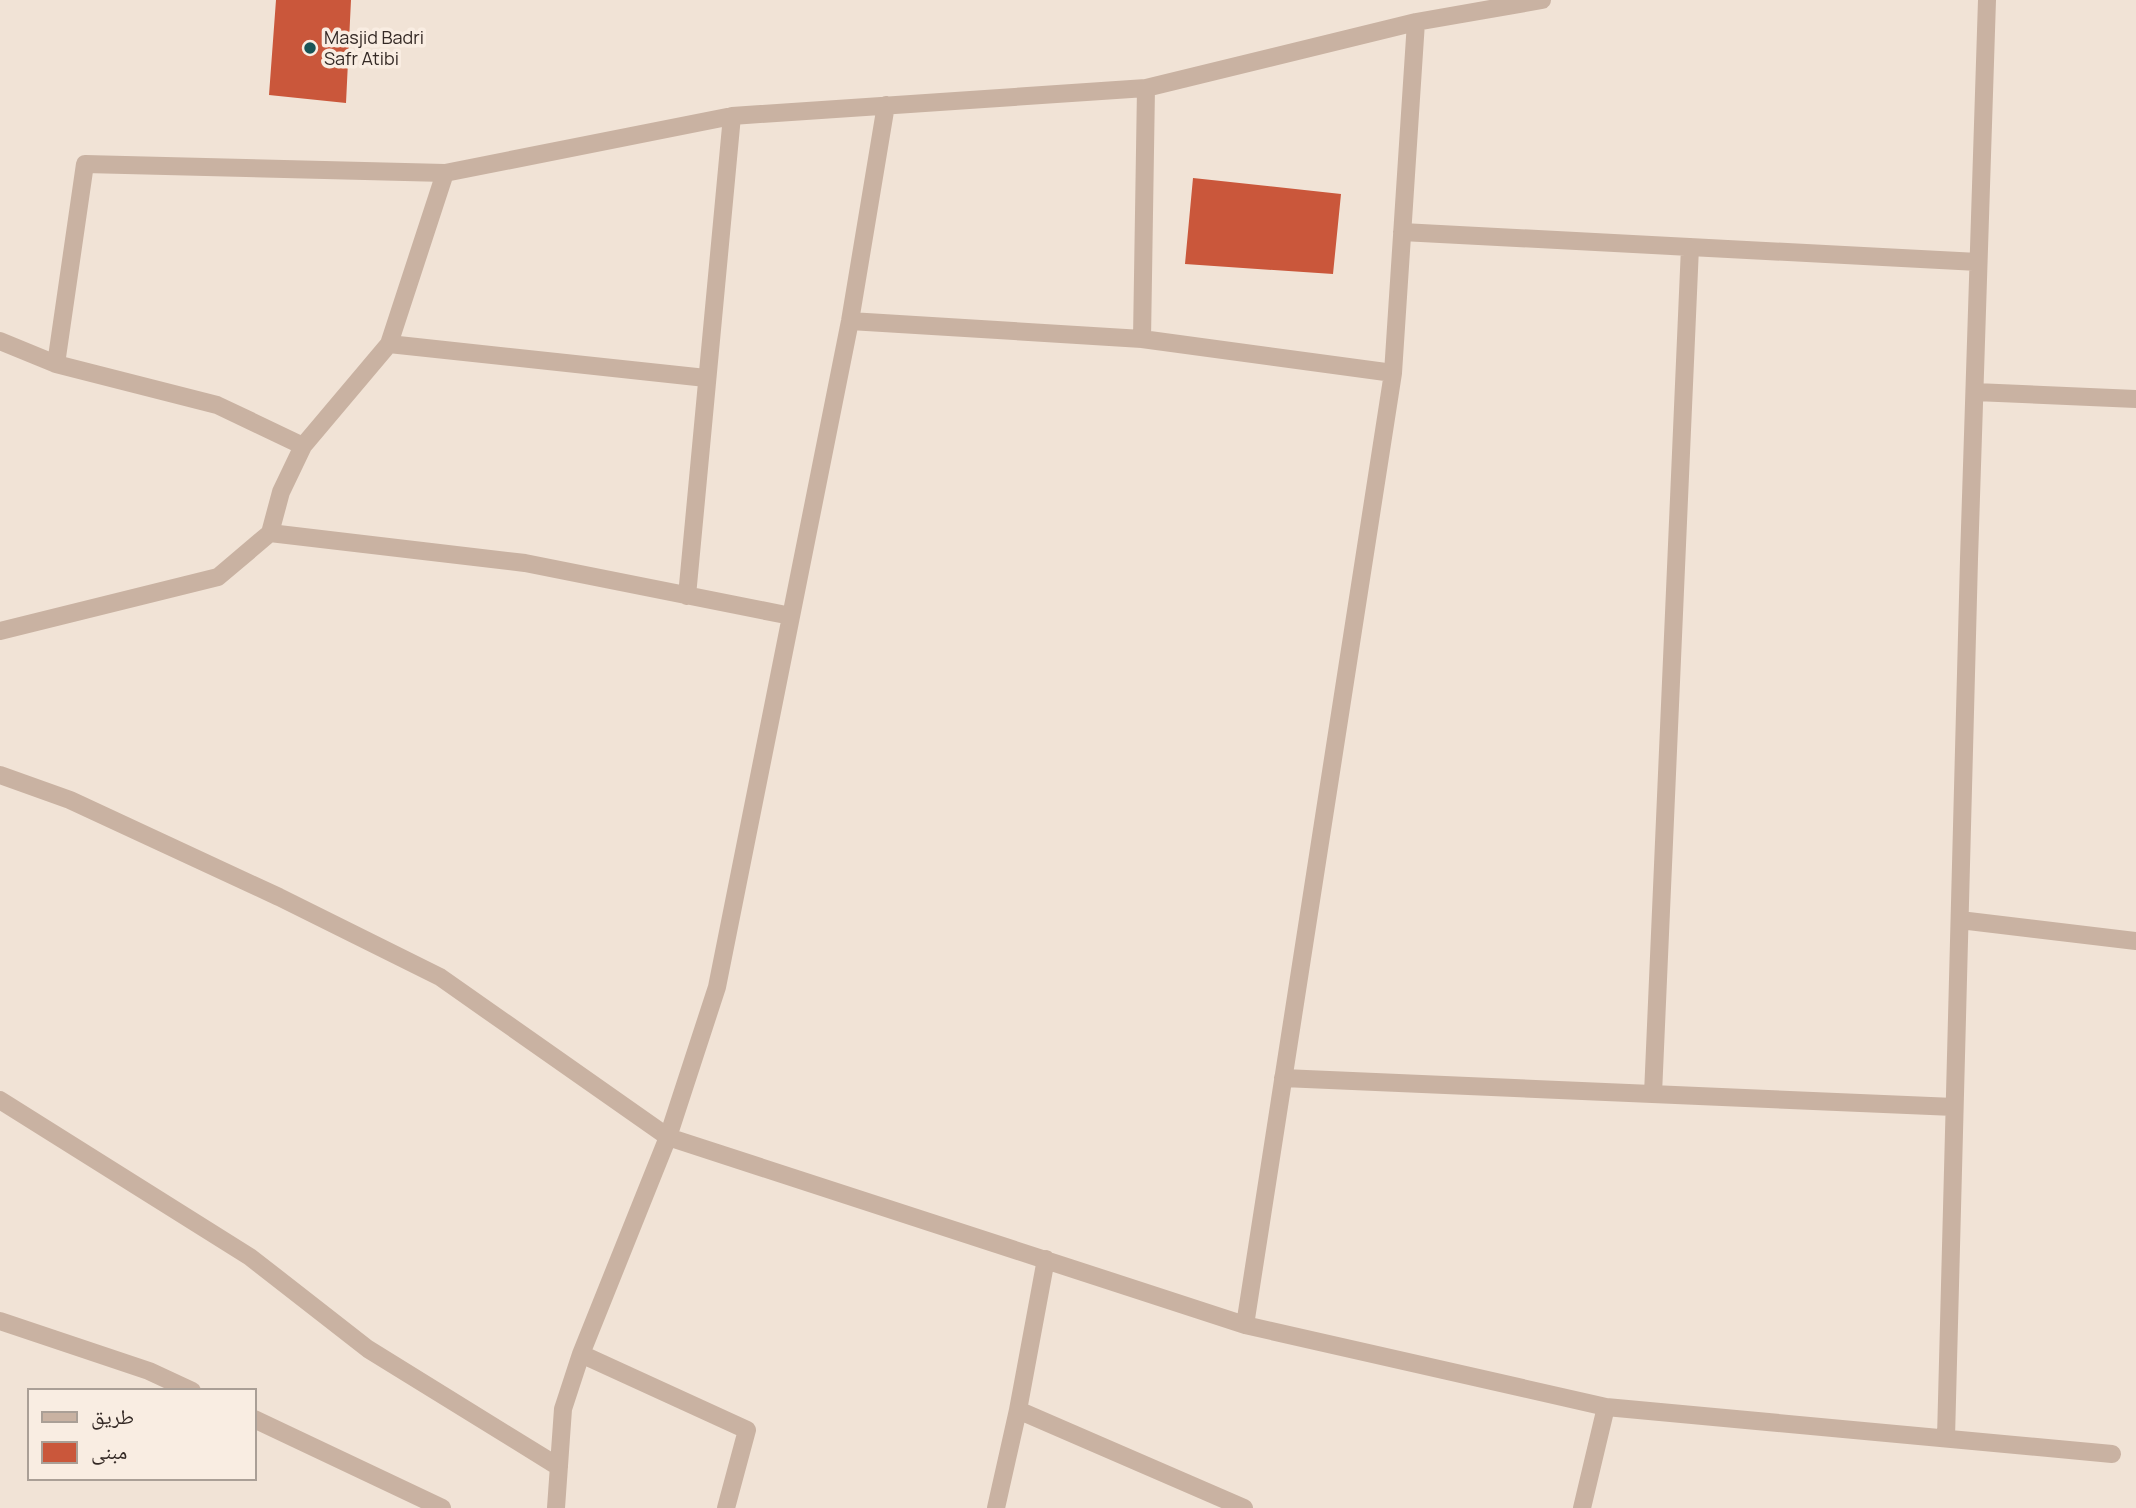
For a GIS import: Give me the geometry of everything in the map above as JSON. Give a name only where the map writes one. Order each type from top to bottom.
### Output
[{"type":"street","points":[[56,364],[85,164],[445,173],[732,116],[1146,88],[1416,22],[1542,0]]},
{"type":"street","points":[[1946,1438],[1987,0]]},
{"type":"street","points":[[1245,1325],[1394,373],[1416,22]]},
{"type":"street","points":[[1142,340],[1146,88]]},
{"type":"street","points":[[556,1508],[563,1409],[581,1354],[668,1138],[717,988],[850,321],[886,105]]},
{"type":"street","points":[[687,596],[732,116]]},
{"type":"street","points":[[0,631],[218,577],[270,533],[281,492],[303,446],[389,344],[445,173]]},
{"type":"street","points":[[1402,232],[1978,262]]},
{"type":"street","points":[[1653,1094],[1690,247]]},
{"type":"street","points":[[850,321],[1142,340],[1394,373]]},
{"type":"street","points":[[0,341],[56,364],[218,405],[303,446]]},
{"type":"street","points":[[389,344],[706,378]]},
{"type":"street","points":[[1975,392],[2136,399]]},
{"type":"street","points":[[270,533],[525,563],[791,616]]},
{"type":"street","points":[[0,775],[82,806],[279,897],[440,977],[668,1138],[1245,1325],[1606,1407],[2112,1454]]},
{"type":"street","points":[[1960,920],[2136,941]]},
{"type":"street","points":[[1283,1078],[1954,1107]]},
{"type":"street","points":[[0,1100],[250,1257],[368,1349],[559,1467]]},
{"type":"street","points":[[996,1508],[1018,1410],[1046,1259]]},
{"type":"street","points":[[0,1321],[149,1371],[188,1389]]},
{"type":"street","points":[[581,1354],[747,1430],[726,1508]]},
{"type":"street","points":[[1582,1508],[1606,1407]]},
{"type":"street","points":[[1018,1410],[1244,1508]]},
{"type":"street","points":[[256,1420],[442,1508]]},
{"type":"building","name":"Masjid Badri Safr Atibi","points":[[276,0],[351,0],[346,103],[269,95]]},
{"type":"building","points":[[1193,178],[1341,194],[1333,274],[1185,264]]},
{"type":"place","name":"Masjid Badri Safr Atibi","points":[[310,48]]}]
